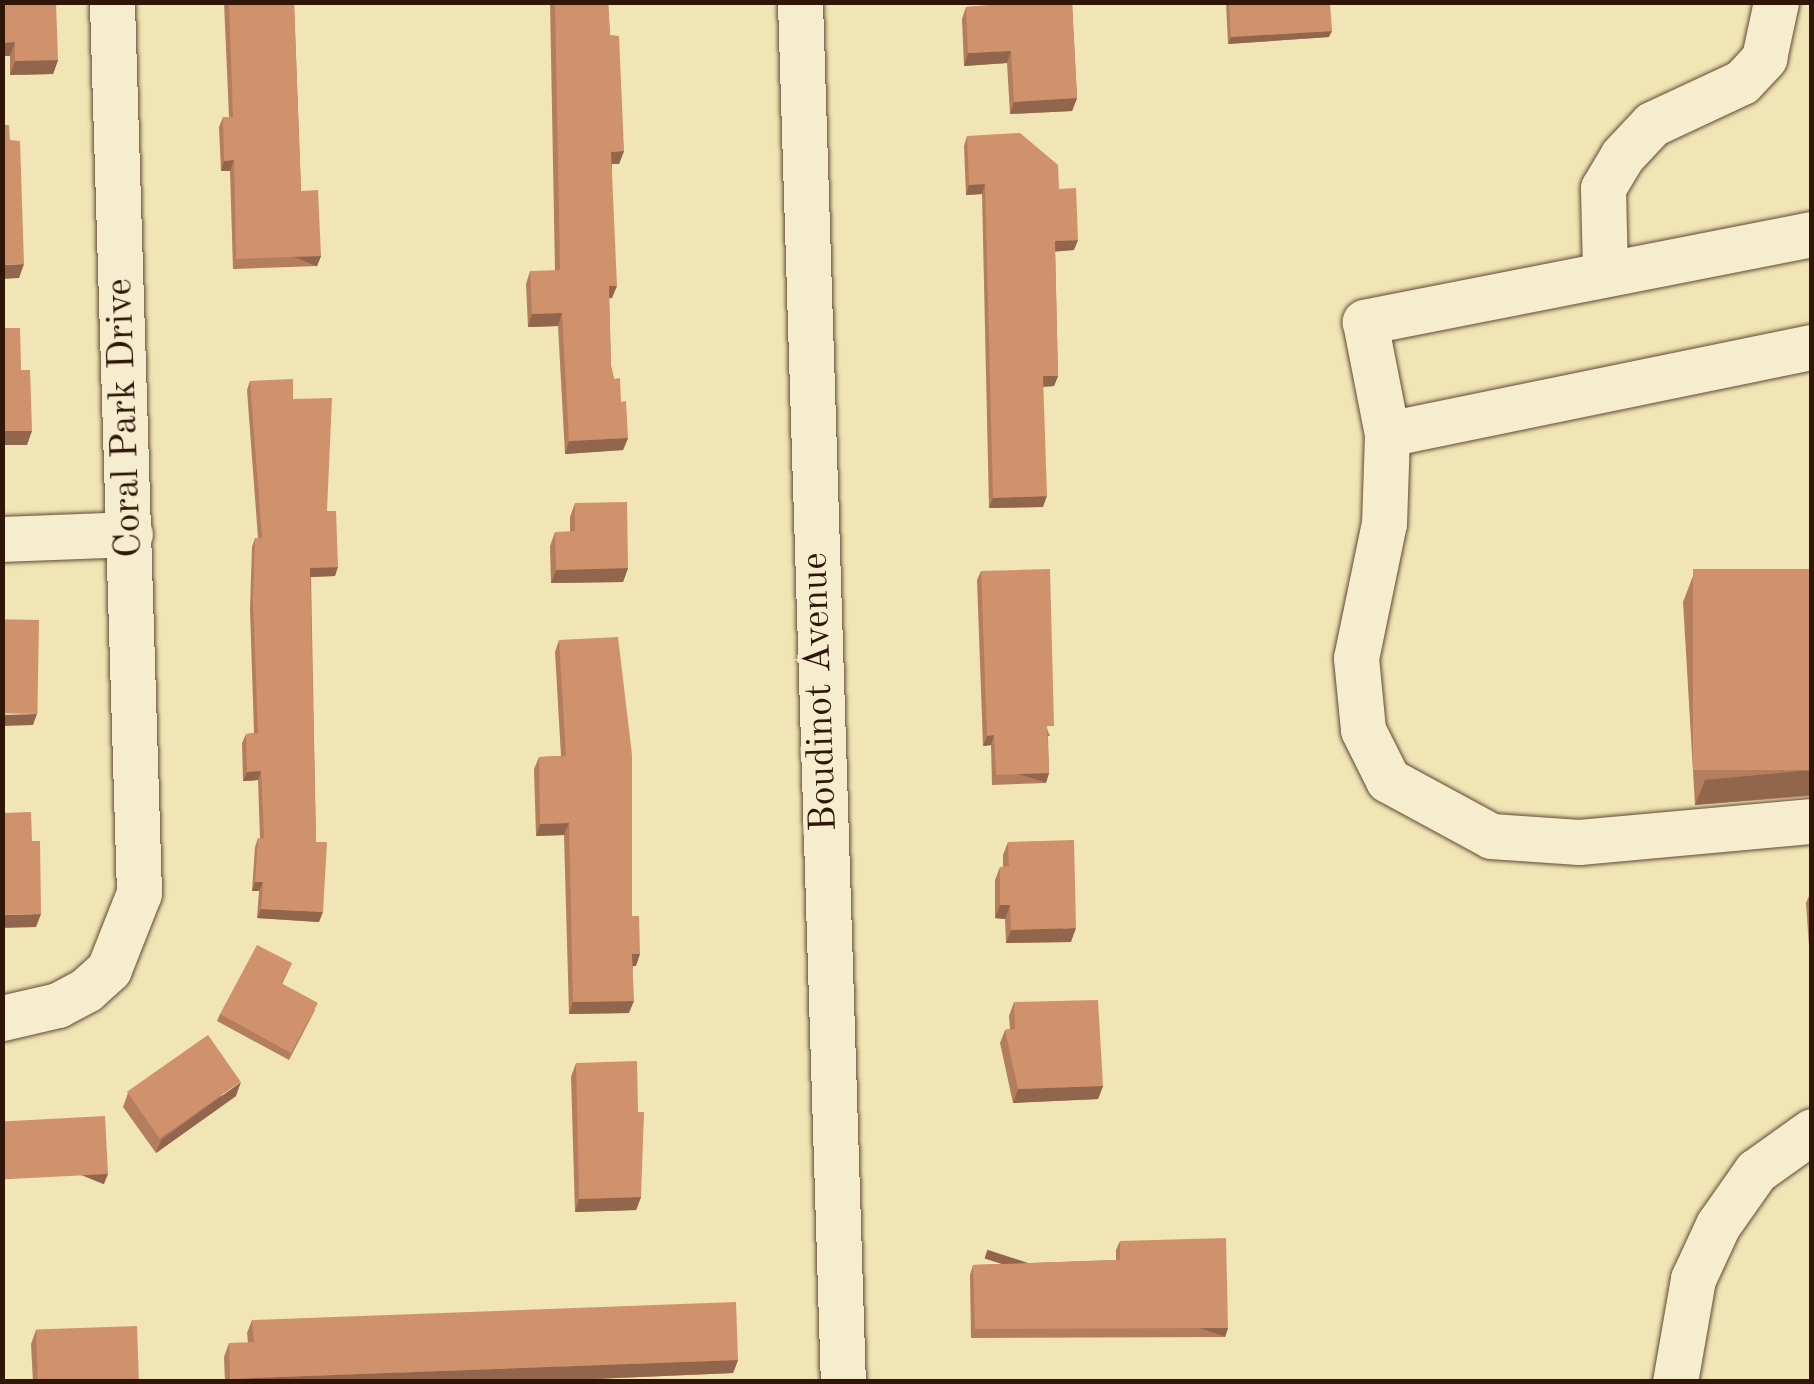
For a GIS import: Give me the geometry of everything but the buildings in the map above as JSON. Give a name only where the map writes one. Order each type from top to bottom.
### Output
[{"type":"street","name":"Coral Park Drive","points":[[2,1018],[58,1005],[109,968],[139,893],[112,2]]},
{"type":"street","name":"Boudinot Avenue","points":[[800,2],[844,1382]]},
{"type":"street","points":[[1605,271],[1604,188],[1622,156],[1652,124],[1742,82],[1764,58],[1776,2]]},
{"type":"street","points":[[1812,234],[1605,271],[1365,322],[1387,434],[1384,523],[1356,658],[1363,730],[1388,780],[1491,836],[1579,842],[1812,821]]},
{"type":"street","points":[[1387,434],[1812,347]]},
{"type":"street","points":[[2,539],[130,534]]},
{"type":"street","points":[[1675,1382],[1694,1279],[1718,1225],[1756,1171],[1812,1130]]}]
